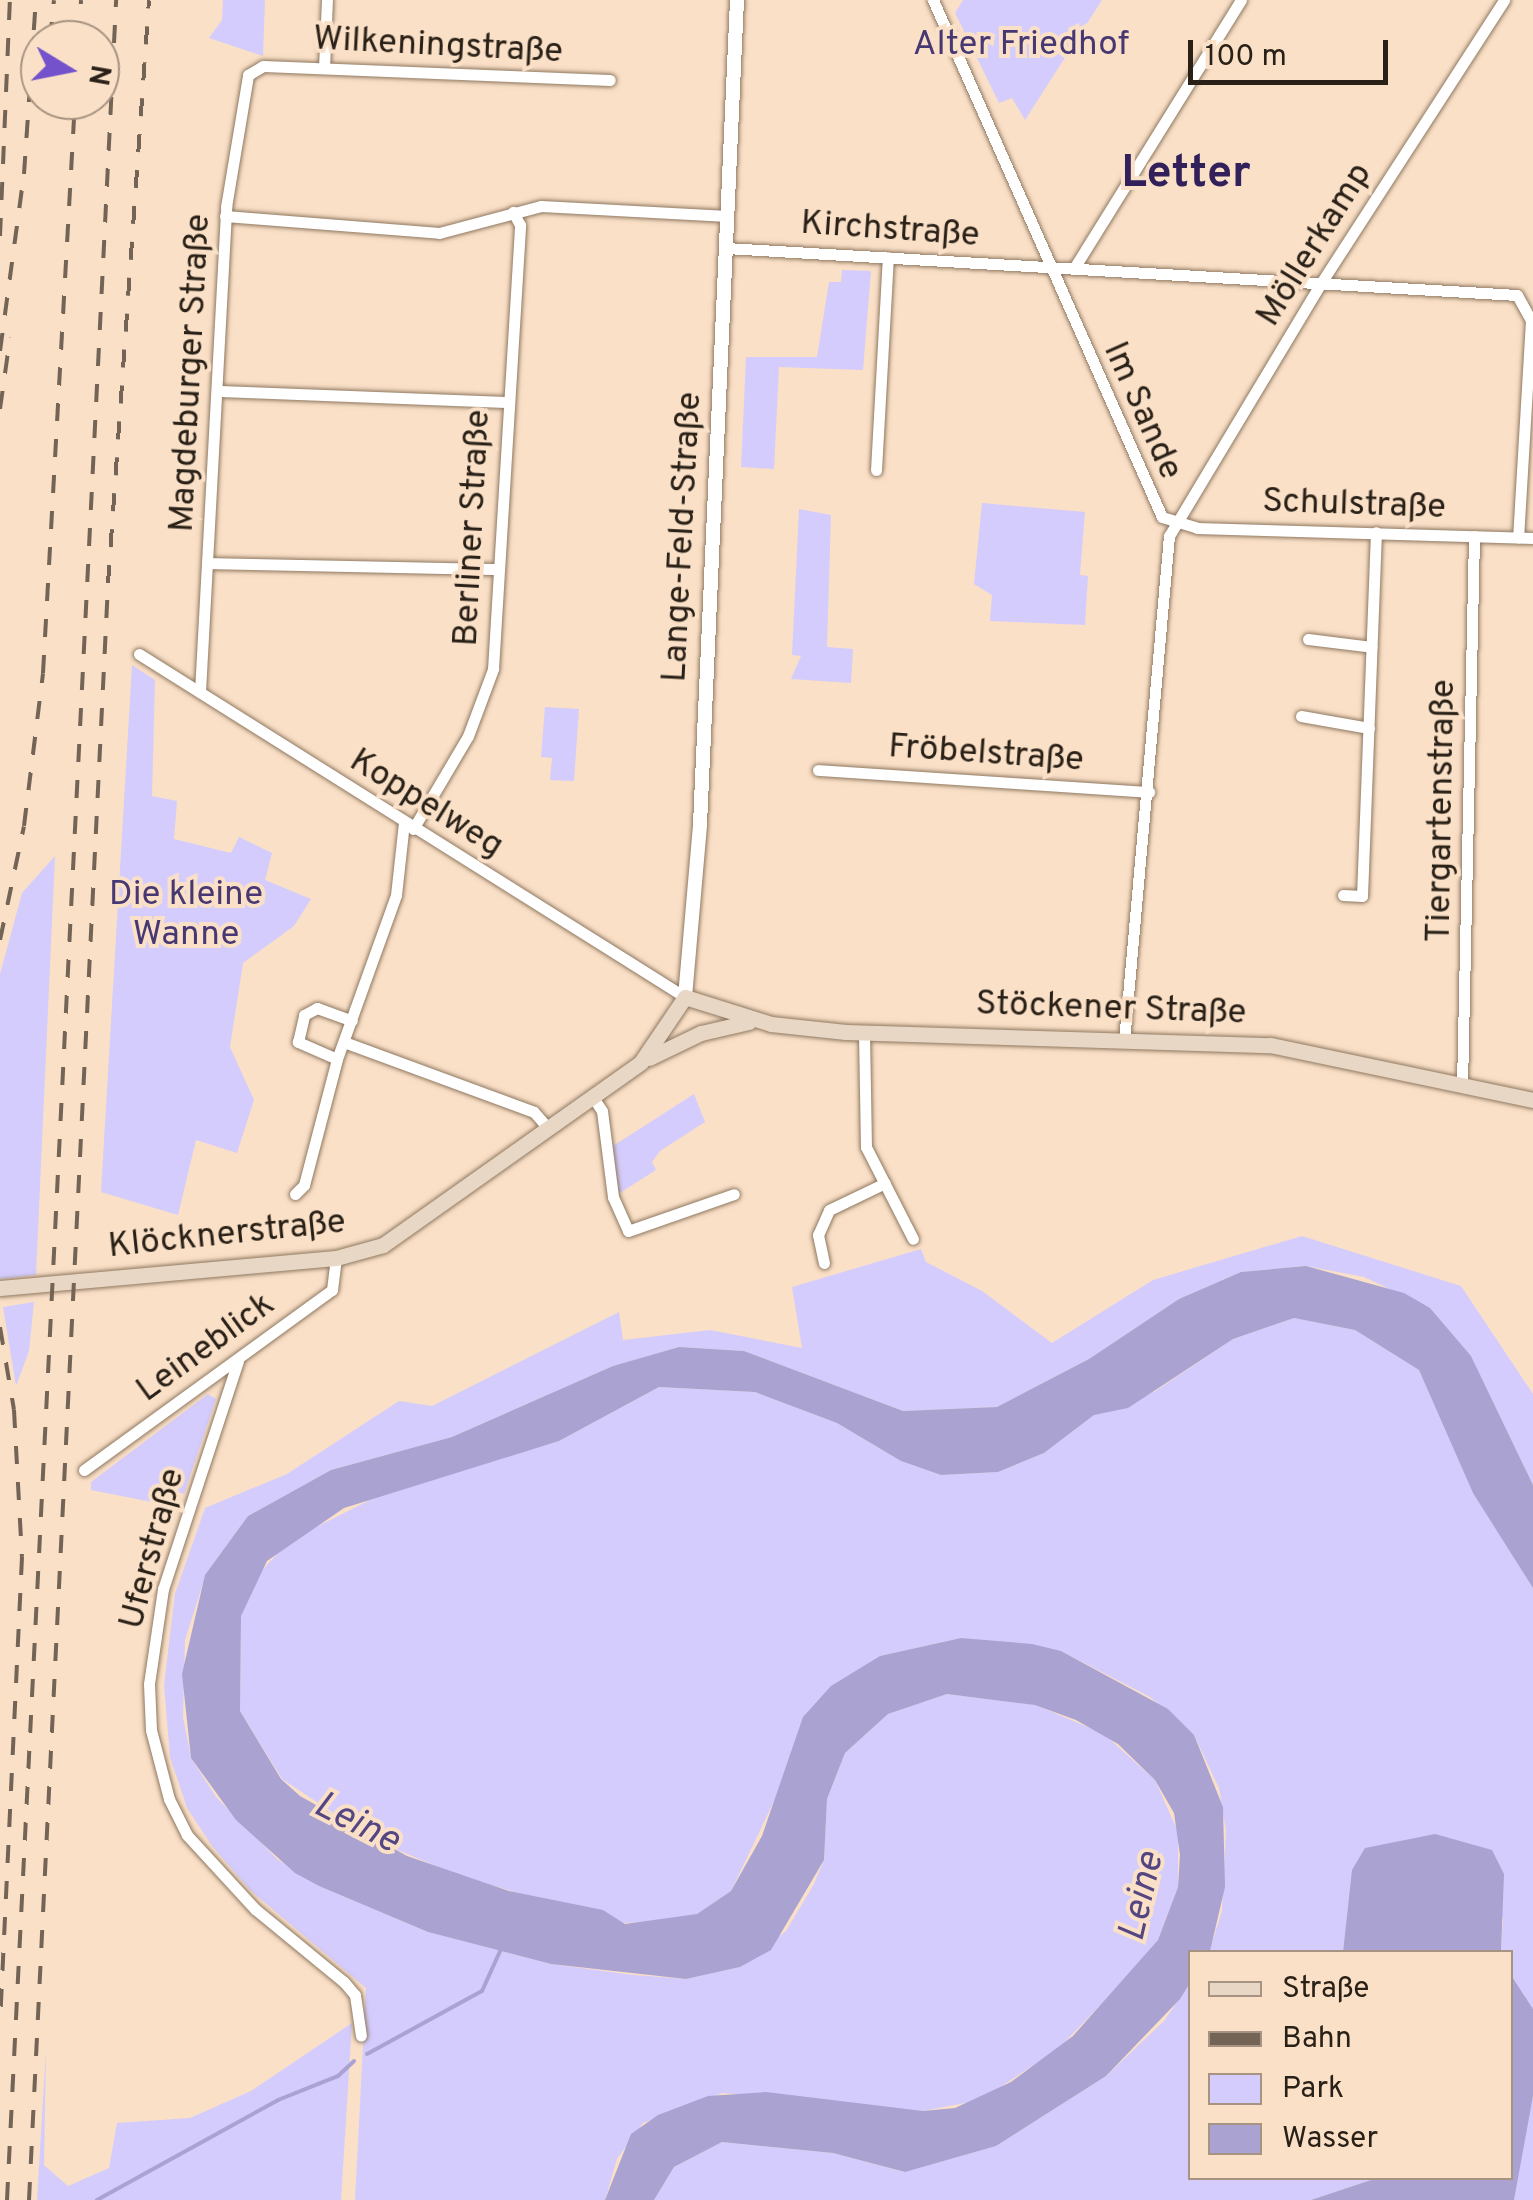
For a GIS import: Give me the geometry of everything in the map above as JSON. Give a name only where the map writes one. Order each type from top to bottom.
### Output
[{"type":"main road","name":"Stöckener Straße","points":[[685,997],[757,1020],[864,1033],[1237,1042],[1333,1054],[1533,1100]]},
{"type":"main road","name":"Lange-Feld-Straße","points":[[641,1062],[685,997]]},
{"type":"main road","points":[[641,1062],[701,1033],[757,1020]]},
{"type":"main road","name":"Klöcknerstraße","points":[[0,1288],[336,1258],[383,1245],[641,1062]]},
{"type":"street","points":[[324,68],[326,0]]},
{"type":"street","name":"Lange-Feld-Straße","points":[[685,997],[700,824],[737,0]]},
{"type":"street","name":"Im Sande","points":[[933,0],[1156,509],[1175,522],[1124,1041]]},
{"type":"street","points":[[1076,266],[1241,0]]},
{"type":"street","name":"Möllerkamp","points":[[1175,522],[1321,283],[1504,0]]},
{"type":"street","name":"Wilkeningstraße","points":[[263,66],[610,80]]},
{"type":"street","name":"Magdeburger Straße","points":[[200,692],[226,216],[248,75],[263,66]]},
{"type":"street","points":[[226,216],[439,233],[541,206],[728,216]]},
{"type":"street","name":"Berliner Straße","points":[[408,826],[484,703],[498,569],[520,225],[513,212]]},
{"type":"street","name":"Kirchstraße","points":[[726,248],[1503,294],[1525,302],[1530,320],[1518,538]]},
{"type":"street","points":[[876,470],[888,257]]},
{"type":"street","points":[[219,391],[507,402]]},
{"type":"street","name":"Schulstraße","points":[[1175,522],[1533,538]]},
{"type":"street","points":[[1343,895],[1362,896],[1376,532]]},
{"type":"street","name":"Tiergartenstraße","points":[[1462,1086],[1474,536]]},
{"type":"street","points":[[210,563],[498,569]]},
{"type":"street","points":[[1308,639],[1372,646]]},
{"type":"street","name":"Koppelweg","points":[[139,654],[685,997]]},
{"type":"street","points":[[1301,716],[1369,728]]},
{"type":"street","name":"Fröbelstraße","points":[[818,770],[1149,792]]},
{"type":"street","points":[[295,1194],[304,1185],[338,1059],[396,895],[408,826]]},
{"type":"street","points":[[338,1059],[298,1042],[304,1015],[318,1008],[352,1021]]},
{"type":"street","points":[[864,1033],[866,1146],[913,1238]]},
{"type":"street","points":[[344,1042],[534,1112],[548,1129]]},
{"type":"street","points":[[594,1099],[602,1111],[613,1197],[628,1231],[734,1194]]},
{"type":"street","points":[[824,1264],[818,1234],[829,1210],[885,1183]]},
{"type":"street","name":"Leineblick","points":[[84,1470],[332,1290],[336,1258]]},
{"type":"street","name":"Uferstraße","points":[[238,1360],[163,1589],[149,1684],[151,1730],[169,1799],[188,1835],[255,1909],[344,1982],[355,1996],[361,2036]]},
{"type":"green space","points":[[223,0],[265,0],[263,56],[209,38],[222,20]]},
{"type":"green space","name":"Alter Friedhof","points":[[963,0],[1102,0],[1025,120],[1012,98],[999,103],[955,13]]},
{"type":"green space","points":[[842,270],[871,271],[863,370],[779,367],[774,469],[741,467],[746,357],[817,357],[829,282],[841,282]]},
{"type":"green space","points":[[982,503],[1085,512],[1080,575],[1088,576],[1085,625],[990,621],[992,595],[974,584]]},
{"type":"green space","points":[[799,509],[831,515],[827,647],[853,649],[851,683],[791,679],[801,656],[792,655]]},
{"type":"green space","name":"Die kleine Wanne","points":[[132,665],[155,680],[152,796],[177,801],[174,839],[231,853],[239,837],[272,853],[265,880],[311,899],[294,926],[243,963],[230,1047],[254,1100],[237,1153],[196,1140],[178,1215],[101,1192]]},
{"type":"green space","points":[[545,707],[579,709],[574,781],[550,780],[552,758],[541,757]]},
{"type":"green space","points":[[55,856],[36,1275],[0,1279],[0,974],[22,893]]},
{"type":"green space","points":[[694,1094],[705,1122],[660,1151],[652,1162],[656,1170],[618,1194],[613,1146]]},
{"type":"green space","points":[[1302,1236],[1461,1286],[1533,1394],[1533,1485],[1471,1357],[1430,1308],[1364,1277],[1306,1266],[1241,1272],[1179,1299],[1089,1359],[997,1407],[903,1411],[744,1351],[679,1347],[613,1366],[452,1437],[331,1470],[248,1516],[206,1574],[185,1640],[183,1717],[191,1758],[216,1797],[277,1859],[319,1886],[428,1932],[551,1964],[634,1975],[686,1979],[740,1967],[786,1931],[814,1884],[824,1860],[827,1799],[845,1753],[888,1714],[947,1694],[1036,1705],[1104,1734],[1155,1780],[1178,1832],[1178,1887],[1158,1940],[1142,1962],[1059,2048],[981,2100],[923,2111],[723,2093],[643,2123],[617,2159],[605,2200],[355,2200],[366,1988],[250,1890],[212,1846],[187,1808],[170,1757],[164,1685],[175,1594],[205,1508],[287,1474],[399,1401],[432,1406],[619,1312],[623,1340],[710,1330],[802,1348],[792,1287],[921,1249],[926,1262],[982,1291],[1052,1343],[1153,1280]]},
{"type":"green space","points":[[34,1302],[29,1351],[16,1386],[3,1307]]},
{"type":"green space","points":[[1294,1318],[1355,1330],[1419,1370],[1489,1517],[1533,1588],[1533,2009],[1513,1978],[1513,1950],[1501,1950],[1503,1918],[1349,1898],[1343,1950],[1210,1950],[1222,1911],[1226,1831],[1219,1788],[1194,1735],[1150,1697],[1061,1651],[961,1638],[880,1656],[777,1795],[731,1891],[697,1914],[663,1922],[618,1923],[455,1874],[376,1841],[282,1779],[240,1711],[241,1616],[254,1579],[290,1540],[380,1495],[559,1441],[659,1387],[755,1392],[837,1423],[901,1461],[941,1475],[998,1472],[1044,1453],[1094,1415],[1154,1392],[1233,1339]]},
{"type":"green space","points":[[208,1394],[216,1399],[184,1494],[178,1492],[172,1506],[91,1490],[91,1482]]},
{"type":"green space","points":[[1188,1986],[1188,2180],[1371,2180],[1311,2200],[654,2200],[674,2167],[722,2142],[833,2153],[904,2172],[996,2146],[1106,2076],[1164,2021]]},
{"type":"green space","points":[[352,2023],[341,2200],[37,2200],[46,2049],[44,2165],[68,2186],[109,2168],[117,2123],[190,2118],[251,2091]]},
{"type":"green space","points":[[1533,2096],[1533,2200],[1514,2200],[1518,2154]]},
{"type":"water","points":[[1306,1266],[1404,1293],[1430,1308],[1471,1356],[1533,1485],[1533,1588],[1473,1493],[1419,1370],[1355,1330],[1294,1318],[1233,1339],[1128,1408],[1094,1415],[1044,1453],[998,1472],[941,1475],[901,1461],[837,1423],[755,1392],[659,1387],[559,1441],[344,1508],[267,1561],[241,1616],[240,1711],[281,1779],[300,1796],[407,1856],[509,1891],[603,1910],[625,1924],[697,1914],[731,1891],[762,1836],[803,1717],[831,1686],[880,1656],[961,1638],[1032,1644],[1061,1651],[1168,1709],[1194,1735],[1223,1807],[1225,1887],[1210,1950],[1188,1950],[1188,1986],[1180,1999],[1106,2076],[996,2146],[905,2172],[833,2153],[722,2142],[674,2167],[654,2200],[605,2200],[631,2134],[658,2115],[708,2096],[766,2092],[923,2111],[955,2108],[1011,2082],[1073,2036],[1158,1940],[1178,1887],[1180,1855],[1174,1813],[1155,1780],[1118,1744],[1076,1720],[1035,1705],[947,1694],[888,1714],[845,1753],[827,1799],[824,1860],[771,1950],[740,1967],[686,1979],[551,1964],[428,1932],[319,1886],[295,1873],[236,1820],[191,1758],[182,1674],[205,1575],[248,1516],[331,1470],[452,1437],[613,1366],[679,1347],[744,1351],[903,1411],[997,1407],[1089,1359],[1179,1299],[1241,1272]]},
{"type":"water","points":[[1435,1834],[1492,1850],[1504,1874],[1501,1950],[1343,1950],[1352,1870],[1365,1848]]},
{"type":"water","points":[[1513,1978],[1533,2009],[1533,2096],[1514,2200],[1311,2200],[1371,2180],[1513,2180]]},
{"type":"waterway","points":[[367,2054],[482,1991],[502,1947]]},
{"type":"waterway","points":[[97,2200],[278,2100],[338,2076],[354,2061]]},
{"type":"railway","points":[[0,236],[10,0]]},
{"type":"railway","points":[[0,351],[24,174],[36,0]]},
{"type":"railway","points":[[52,20],[54,0]]},
{"type":"railway","points":[[80,20],[81,0]]},
{"type":"railway","points":[[7,2200],[116,0]]},
{"type":"railway","points":[[29,2200],[108,583],[149,0]]},
{"type":"railway","points":[[0,940],[24,826],[43,673],[74,120]]},
{"type":"railway","points":[[0,409],[10,338]]},
{"type":"railway","points":[[0,1327],[14,1410],[22,1557],[0,2023]]},
{"type":"district","name":"Letter","points":[[1186,175]]},
{"type":"water label","name":"Leine","points":[[356,1824]]},
{"type":"water label","name":"Leine","points":[[1143,1897]]}]
